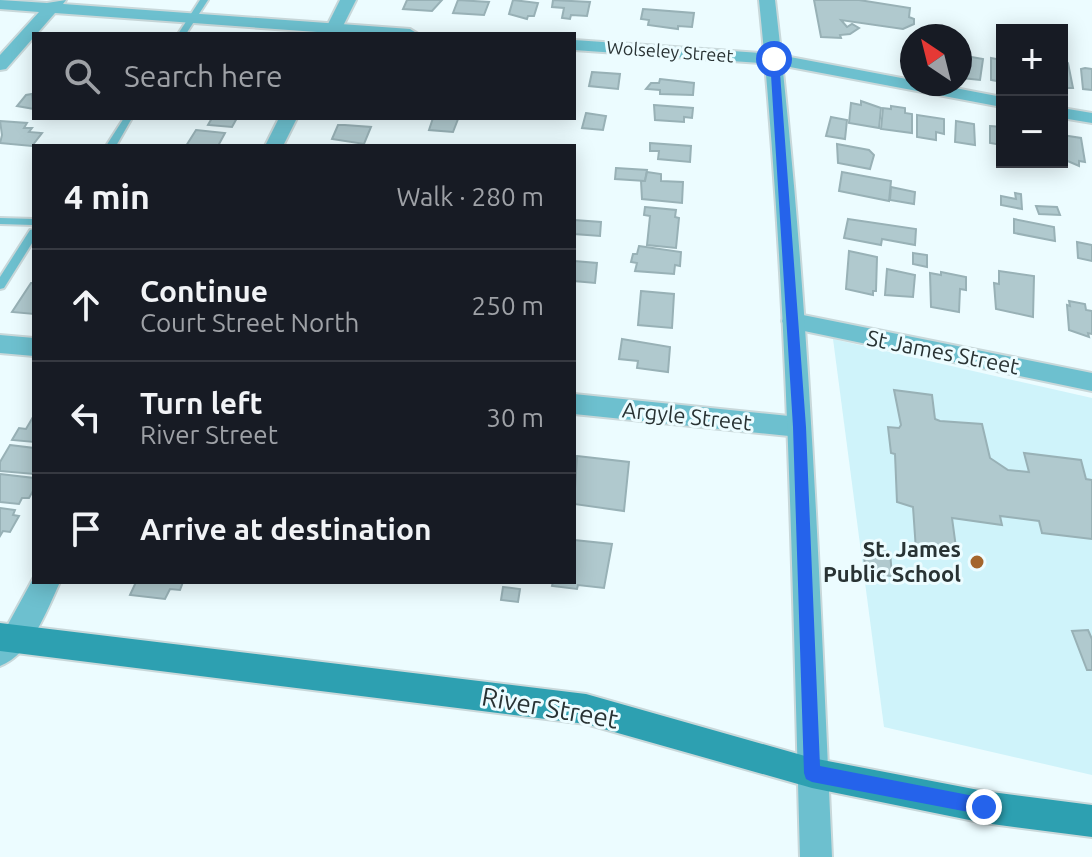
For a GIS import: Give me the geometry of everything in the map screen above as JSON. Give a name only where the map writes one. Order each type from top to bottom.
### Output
[{"type":"main road","name":"River Street","points":[[5,642],[586,709],[812,773],[984,807],[1092,821]]},
{"type":"street","points":[[332,31],[348,0]]},
{"type":"street","points":[[767,0],[793,321],[816,857]]},
{"type":"street","points":[[0,4],[55,4],[358,32]]},
{"type":"street","points":[[0,65],[55,4]]},
{"type":"street","name":"Wolseley Street","points":[[576,45],[774,59],[996,101]]},
{"type":"street","points":[[1068,114],[1092,118]]},
{"type":"street","points":[[275,144],[287,120]]},
{"type":"street","name":"St James Street","points":[[793,321],[1092,382]]},
{"type":"street","points":[[0,344],[32,347]]},
{"type":"street","name":"Argyle Street","points":[[576,404],[799,427]]},
{"type":"street","points":[[5,642],[45,584]]},
{"type":"lane","points":[[183,32],[204,0]]},
{"type":"lane","points":[[112,144],[127,120]]},
{"type":"lane","points":[[0,221],[32,222]]},
{"type":"lane","points":[[0,285],[32,235]]},
{"type":"shaded area","name":"St. James Public School","points":[[833,339],[1092,398],[1092,775],[884,727]]},
{"type":"building","points":[[407,0],[442,0],[432,11],[403,9]]},
{"type":"building","points":[[458,0],[489,2],[484,15],[453,13]]},
{"type":"building","points":[[513,0],[538,3],[534,16],[527,19],[509,14]]},
{"type":"building","points":[[553,0],[590,2],[587,16],[562,18],[564,8],[552,7]]},
{"type":"building","points":[[814,0],[859,0],[910,8],[909,17],[914,19],[914,24],[900,24],[900,29],[841,20],[847,27],[852,24],[859,28],[850,34],[840,35],[841,38],[821,37]]},
{"type":"building","points":[[643,9],[694,13],[692,27],[678,26],[678,29],[648,25],[649,20],[641,19]]},
{"type":"building","points":[[972,57],[983,59],[980,80],[972,79]]},
{"type":"building","points":[[991,58],[996,59],[996,81],[991,80]]},
{"type":"building","points":[[1068,63],[1073,88],[1068,88]]},
{"type":"building","points":[[1081,69],[1092,69],[1092,90],[1083,89]]},
{"type":"building","points":[[592,72],[620,74],[618,89],[589,86]]},
{"type":"building","points":[[660,79],[694,83],[693,95],[660,94],[660,90],[646,89],[651,83],[659,83]]},
{"type":"building","points":[[32,94],[32,109],[17,106],[26,95]]},
{"type":"building","points":[[861,101],[881,108],[879,128],[849,123],[851,103],[861,105]]},
{"type":"building","points":[[654,105],[693,108],[692,118],[684,117],[684,122],[655,120]]},
{"type":"building","points":[[891,106],[905,108],[905,113],[912,114],[912,133],[881,129],[883,108],[891,109]]},
{"type":"building","points":[[586,113],[606,116],[603,130],[582,128]]},
{"type":"building","points":[[917,115],[944,119],[944,134],[936,132],[936,140],[917,137]]},
{"type":"building","points":[[831,117],[847,120],[845,139],[826,136]]},
{"type":"building","points":[[211,120],[236,120],[232,127],[208,125]]},
{"type":"building","points":[[432,120],[458,120],[453,132],[429,130]]},
{"type":"building","points":[[0,121],[27,123],[24,128],[32,128],[29,132],[42,133],[32,146],[0,143]]},
{"type":"building","points":[[956,121],[974,124],[975,145],[955,142]]},
{"type":"building","points":[[338,125],[371,127],[364,144],[332,139]]},
{"type":"building","points":[[990,126],[996,126],[996,144],[990,143]]},
{"type":"building","points":[[196,130],[225,133],[219,144],[187,144]]},
{"type":"building","points":[[1068,136],[1081,138],[1085,162],[1079,161],[1079,166],[1068,161]]},
{"type":"building","points":[[650,143],[691,146],[690,162],[658,159],[659,151],[650,151]]},
{"type":"building","points":[[837,144],[869,150],[874,155],[870,169],[838,163]]},
{"type":"building","points":[[616,168],[647,170],[645,181],[615,179]]},
{"type":"building","points":[[647,172],[661,174],[661,181],[683,182],[682,203],[642,199],[641,181],[645,181]]},
{"type":"building","points":[[842,172],[891,181],[889,201],[839,191]]},
{"type":"building","points":[[891,187],[915,192],[914,204],[890,200]]},
{"type":"building","points":[[1015,193],[1021,194],[1022,209],[1001,205],[1001,196],[1016,199]]},
{"type":"building","points":[[1036,206],[1057,207],[1060,215],[1039,214]]},
{"type":"building","points":[[645,207],[676,210],[675,217],[679,218],[676,248],[647,245],[650,216],[644,215]]},
{"type":"building","points":[[848,219],[916,229],[915,245],[882,239],[881,245],[844,238]]},
{"type":"building","points":[[1014,219],[1054,227],[1055,241],[1014,233]]},
{"type":"building","points":[[576,220],[601,222],[600,236],[576,234]]},
{"type":"building","points":[[1077,242],[1092,245],[1092,261],[1078,258]]},
{"type":"building","points":[[639,246],[681,252],[680,266],[675,265],[674,274],[635,271],[637,263],[631,262]]},
{"type":"building","points":[[849,251],[877,257],[876,291],[873,295],[846,289]]},
{"type":"building","points":[[913,253],[927,255],[927,267],[913,264]]},
{"type":"building","points":[[576,261],[597,263],[595,283],[576,281]]},
{"type":"building","points":[[887,269],[915,275],[913,297],[885,295]]},
{"type":"building","points":[[999,271],[1034,276],[1033,317],[996,309],[994,283],[999,284]]},
{"type":"building","points":[[941,272],[966,277],[966,290],[960,289],[959,312],[931,307],[930,273],[941,275]]},
{"type":"building","points":[[31,283],[32,283],[32,314],[12,312]]},
{"type":"building","points":[[641,291],[674,294],[672,328],[638,325]]},
{"type":"building","points":[[1069,301],[1085,304],[1086,310],[1092,311],[1092,334],[1088,333],[1089,337],[1069,330]]},
{"type":"building","points":[[622,339],[670,347],[668,372],[637,368],[638,361],[619,359]]},
{"type":"building","points":[[894,390],[932,395],[935,419],[940,421],[982,424],[990,458],[1008,470],[1029,472],[1024,453],[1081,460],[1086,479],[1092,480],[1092,539],[1042,533],[1039,521],[1000,516],[1002,525],[952,518],[957,555],[916,550],[913,507],[897,502],[895,454],[891,453],[888,427],[899,428],[901,425]]},
{"type":"building","points":[[32,419],[32,442],[12,440],[19,428],[26,429]]},
{"type":"building","points":[[10,445],[32,448],[32,474],[0,471],[0,462]]},
{"type":"building","points":[[577,456],[629,462],[624,511],[576,504]]},
{"type":"building","points":[[0,474],[32,478],[29,498],[22,498],[19,504],[0,502]]},
{"type":"building","points":[[0,508],[15,510],[13,515],[19,516],[10,532],[3,531],[0,536]]},
{"type":"building","points":[[576,540],[612,544],[604,588],[552,586],[576,584]]},
{"type":"building","points":[[863,549],[890,552],[892,576],[866,573]]},
{"type":"building","points":[[135,584],[182,584],[180,590],[170,589],[165,599],[130,595]]},
{"type":"building","points":[[503,587],[520,589],[518,602],[501,600]]},
{"type":"building","points":[[1088,630],[1092,639],[1092,670],[1087,670],[1072,631]]},
{"type":"place","name":"St. James Public School","points":[[977,562]]},
{"type":"route","points":[[774,59],[799,427],[812,773],[984,807]]}]
